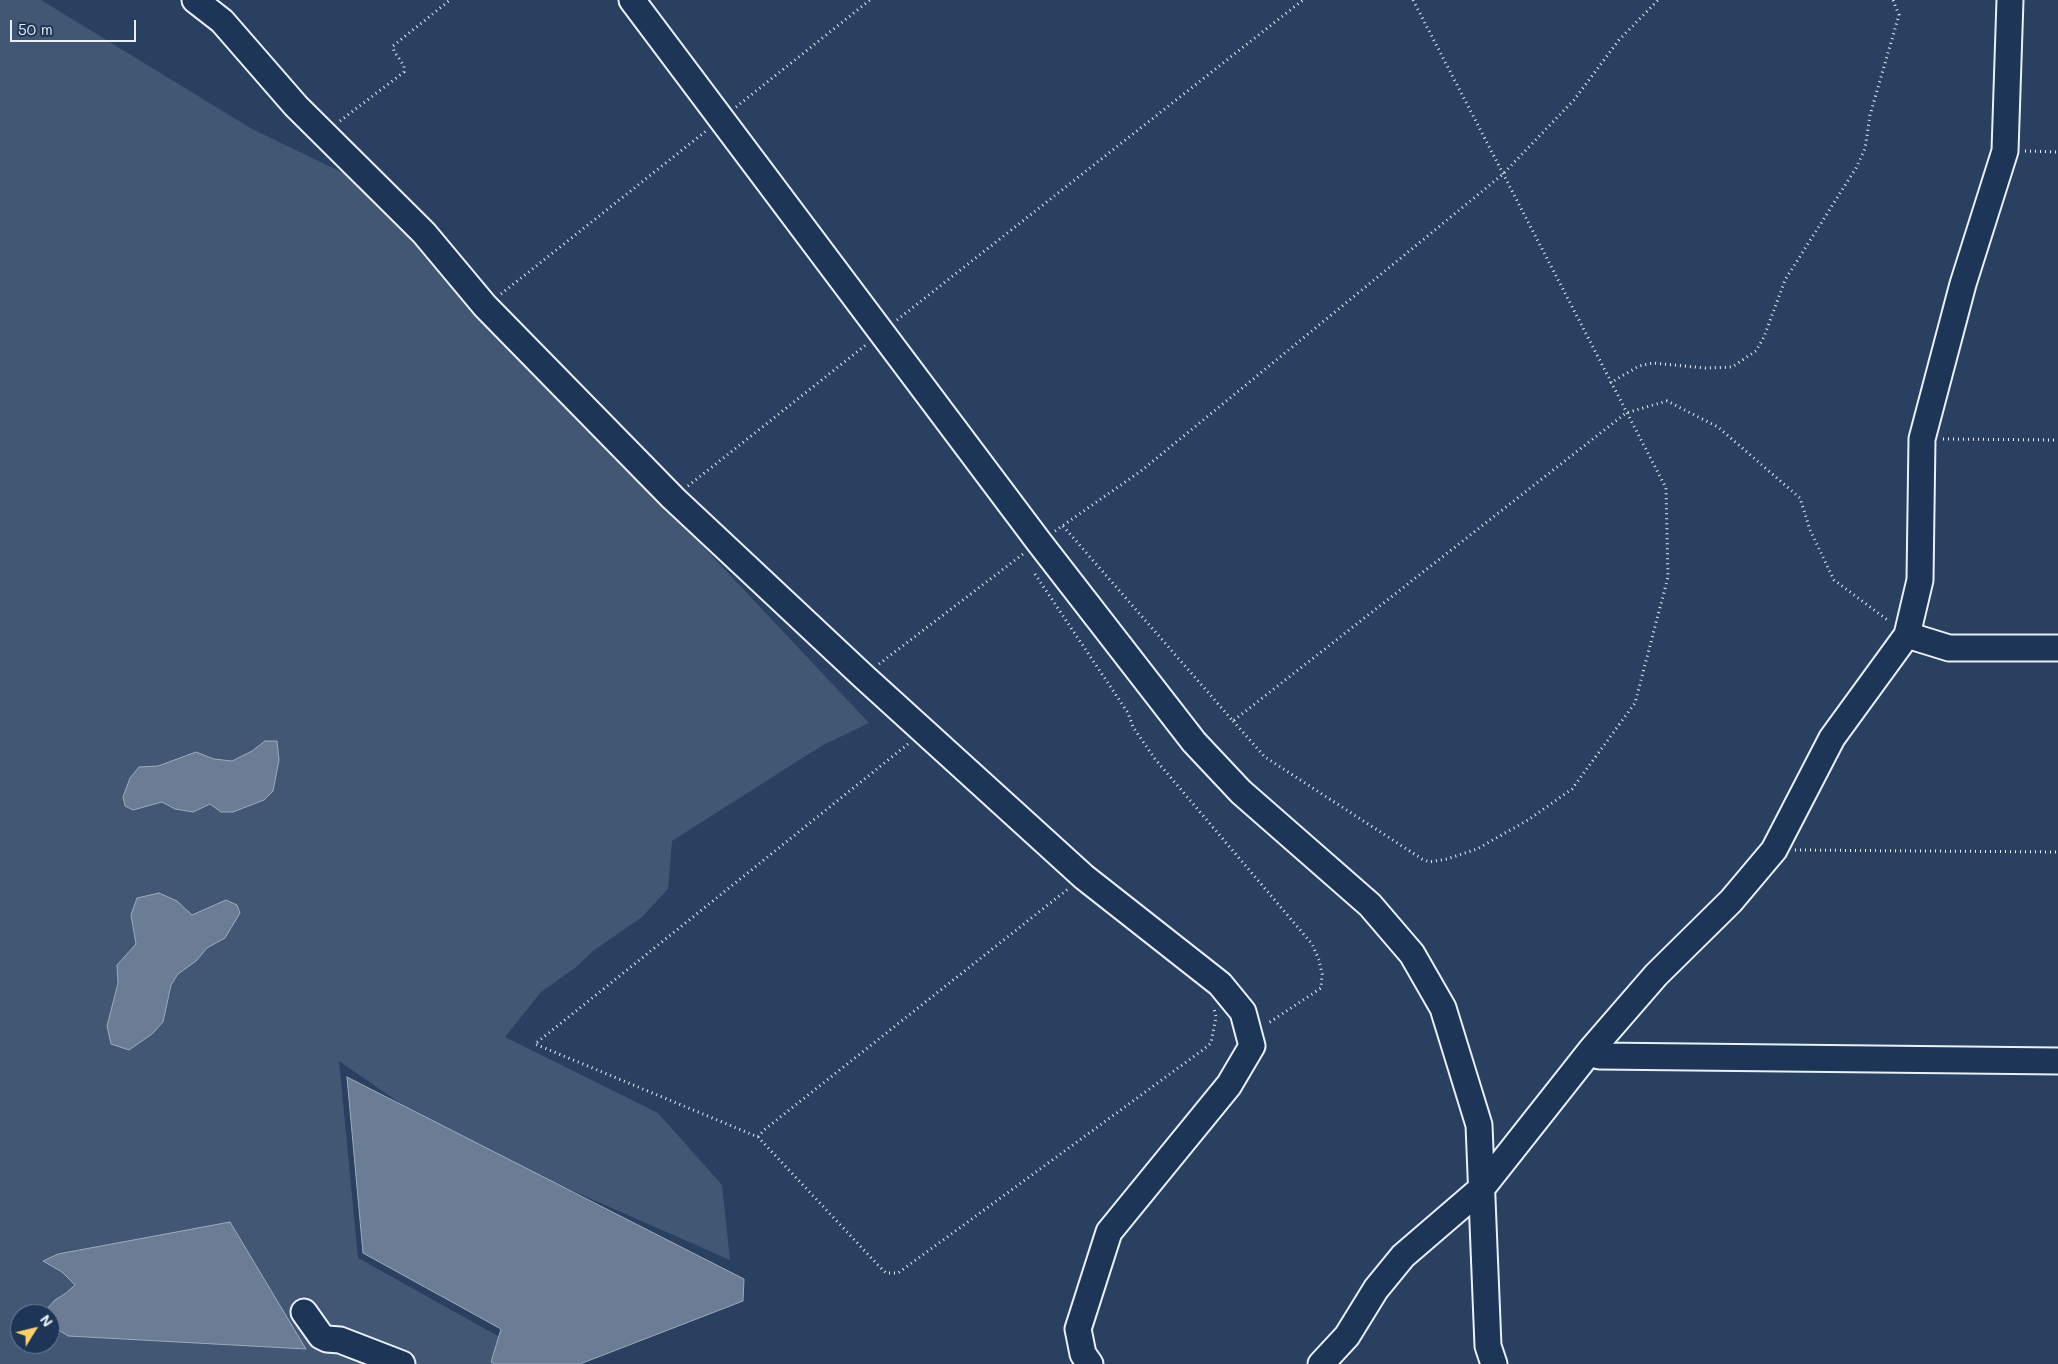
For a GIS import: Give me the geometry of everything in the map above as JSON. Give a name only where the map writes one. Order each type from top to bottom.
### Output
[{"type":"street","points":[[195,0],[222,21],[296,106],[424,232],[485,306],[673,498],[863,676],[1084,877],[1220,984],[1243,1012],[1252,1046],[1229,1085],[1109,1232],[1078,1329],[1083,1354],[1090,1364]]},
{"type":"street","points":[[632,0],[882,332],[1030,553],[1194,742],[1241,792],[1370,905],[1412,954],[1443,1008],[1479,1125],[1488,1346],[1494,1364]]},
{"type":"street","points":[[1321,1364],[1347,1336],[1376,1289],[1404,1256],[1482,1188],[1591,1050],[1656,976],[1731,901],[1774,850],[1832,738],[1907,635],[1920,580],[1922,439],[1963,284],[2004,151],[2010,0]]},
{"type":"street","points":[[1907,635],[1949,648],[2058,648]]},
{"type":"street","points":[[1591,1050],[1599,1056],[2058,1061]]},
{"type":"street","points":[[304,1312],[321,1336],[327,1339],[340,1340],[402,1364]]},
{"type":"path","points":[[324,134],[404,72],[404,66],[394,51],[393,46],[450,0]]},
{"type":"path","points":[[485,306],[870,0]]},
{"type":"path","points":[[673,498],[1303,0]]},
{"type":"path","points":[[1064,526],[1265,757],[1428,862],[1447,859],[1477,848],[1528,820],[1572,789],[1635,703],[1668,578],[1667,492],[1412,0]]},
{"type":"path","points":[[863,676],[1141,471],[1502,175],[1574,100],[1619,40],[1658,0]]},
{"type":"path","points":[[1610,383],[1639,366],[1653,363],[1705,368],[1732,367],[1756,351],[1764,336],[1785,280],[1856,168],[1865,149],[1870,115],[1899,15],[1893,0]]},
{"type":"path","points":[[2004,151],[2058,152]]},
{"type":"path","points":[[1233,721],[1626,414],[1667,401],[1718,427],[1800,498],[1810,530],[1834,580],[1907,635]]},
{"type":"path","points":[[1922,439],[2058,440]]},
{"type":"path","points":[[1033,570],[1128,713],[1134,727],[1155,759],[1312,944],[1319,960],[1322,974],[1321,988],[1249,1036]]},
{"type":"path","points":[[924,731],[536,1044],[758,1137],[886,1273],[898,1273],[1204,1049],[1211,1043],[1216,1017],[1212,1005]]},
{"type":"path","points":[[1774,850],[2058,852]]},
{"type":"path","points":[[758,1137],[1084,877]]},
{"type":"shaded area","points":[[0,0],[41,0],[252,129],[360,181],[869,723],[823,745],[672,841],[668,889],[642,917],[593,951],[575,968],[541,992],[505,1037],[658,1113],[722,1185],[730,1260],[446,1135],[339,1061],[358,1258],[548,1364],[0,1364]]},
{"type":"shaded area","points":[[265,741],[277,741],[279,760],[273,791],[264,800],[233,812],[221,812],[210,804],[193,812],[175,809],[162,802],[133,810],[125,806],[123,797],[130,778],[139,767],[158,766],[196,752],[214,759],[232,761],[252,751]]},
{"type":"shaded area","points":[[159,893],[177,901],[192,915],[226,900],[237,905],[240,913],[225,938],[207,948],[196,961],[178,974],[171,985],[163,1022],[152,1034],[129,1050],[111,1044],[107,1026],[118,983],[117,965],[136,944],[131,915],[137,898]]},
{"type":"shaded area","points":[[347,1077],[744,1279],[743,1301],[580,1364],[495,1364],[491,1362],[501,1329],[363,1253]]},
{"type":"shaded area","points":[[230,1222],[306,1349],[68,1336],[60,1331],[60,1304],[51,1304],[75,1285],[62,1272],[43,1261],[58,1254]]}]
